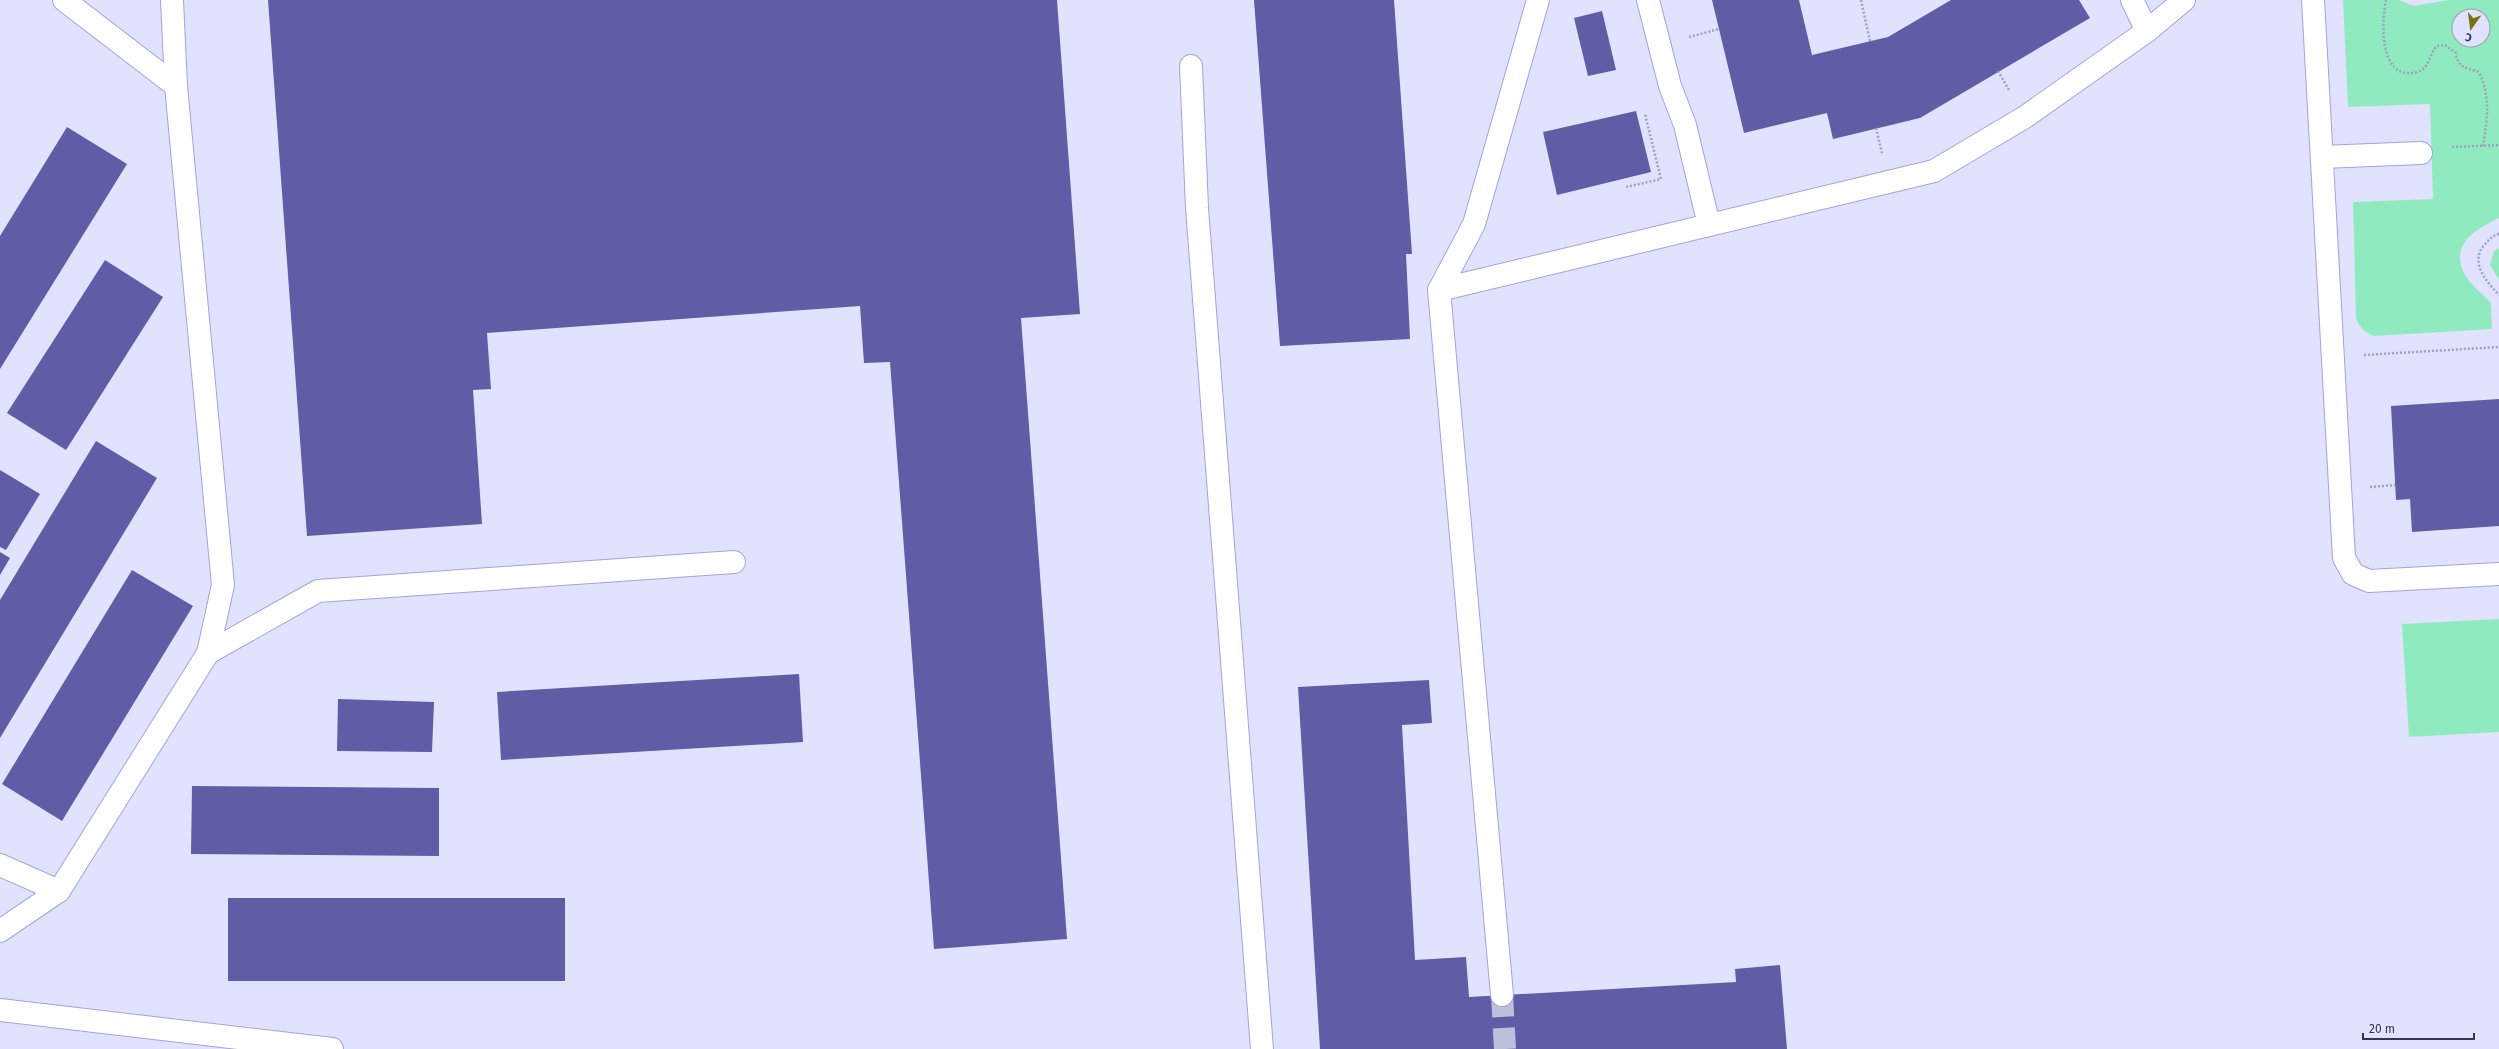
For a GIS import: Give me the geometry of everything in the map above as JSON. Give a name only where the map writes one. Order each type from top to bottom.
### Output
[{"type":"lane","points":[[64,0],[176,86]]},
{"type":"lane","points":[[0,931],[59,891],[208,653],[223,584],[176,86],[172,0]]},
{"type":"lane","points":[[1502,995],[1439,290],[1474,224],[1538,0]]},
{"type":"lane","points":[[1648,0],[1670,86],[1685,125],[1709,225]]},
{"type":"lane","points":[[2132,0],[2147,31]]},
{"type":"lane","points":[[1439,290],[1934,171],[2025,117],[2147,31],[2184,0]]},
{"type":"lane","points":[[2313,0],[2344,558],[2353,574],[2370,581],[2499,574]]},
{"type":"lane","points":[[1191,66],[1197,208],[1262,1049]]},
{"type":"lane","points":[[2322,157],[2421,153]]},
{"type":"lane","points":[[208,653],[318,591],[734,562]]},
{"type":"lane","points":[[0,865],[59,891]]},
{"type":"lane","points":[[0,1010],[332,1049]]},
{"type":"path","points":[[1860,0],[1870,41]]},
{"type":"path","points":[[2386,0],[2382,19],[2387,56],[2394,66],[2406,73],[2417,72],[2425,67],[2437,46],[2445,45],[2456,53],[2457,61],[2461,67],[2479,72],[2486,86],[2488,111],[2483,146]]},
{"type":"path","points":[[1626,188],[1661,179],[1644,107]]},
{"type":"path","points":[[2421,153],[2436,148],[2499,145]]},
{"type":"path","points":[[2499,234],[2495,235],[2483,246],[2478,260],[2483,277],[2499,295]]},
{"type":"path","points":[[2333,356],[2499,347]]},
{"type":"green space","points":[[2343,0],[2399,0],[2414,6],[2449,0],[2499,0],[2499,218],[2481,228],[2466,240],[2460,257],[2462,267],[2467,278],[2472,285],[2491,303],[2492,329],[2374,336],[2363,329],[2356,318],[2353,202],[2433,199],[2430,104],[2348,107]]},
{"type":"green space","points":[[2499,248],[2499,280],[2490,265],[2494,251]]},
{"type":"green space","points":[[2499,619],[2499,732],[2409,737],[2402,624]]},
{"type":"building","points":[[268,0],[1057,0],[1080,314],[1021,318],[1067,939],[934,949],[890,362],[864,363],[860,306],[487,333],[491,389],[473,390],[482,524],[307,536]]},
{"type":"building","points":[[1254,0],[1394,0],[1412,254],[1406,254],[1410,339],[1280,346]]},
{"type":"building","points":[[1712,0],[1799,0],[1812,55],[1888,37],[1951,0],[2079,0],[2090,18],[1920,118],[1833,139],[1827,113],[1744,133]]},
{"type":"building","points":[[1602,11],[1616,70],[1588,76],[1574,18]]},
{"type":"building","points":[[1636,111],[1651,172],[1557,195],[1543,132]]},
{"type":"building","points":[[67,127],[127,164],[0,369],[0,236]]},
{"type":"building","points":[[105,260],[163,297],[66,450],[7,413]]},
{"type":"building","points":[[2499,399],[2499,526],[2412,532],[2410,499],[2396,500],[2391,406]]},
{"type":"building","points":[[96,441],[157,478],[0,738],[0,600]]},
{"type":"building","points":[[0,470],[40,494],[6,550],[0,547]]},
{"type":"building","points":[[0,552],[10,558],[0,575]]},
{"type":"building","points":[[132,570],[193,606],[62,821],[2,784]]},
{"type":"building","points":[[799,674],[803,742],[501,760],[497,692]]},
{"type":"building","points":[[1429,680],[1432,723],[1402,725],[1415,960],[1466,957],[1469,997],[1736,982],[1735,969],[1780,965],[1787,1049],[1320,1049],[1298,687]]},
{"type":"building","points":[[338,699],[434,702],[432,752],[337,751]]},
{"type":"building","points":[[192,786],[439,788],[439,856],[191,854]]},
{"type":"building","points":[[228,898],[565,898],[565,981],[228,981]]},
{"type":"tunnel","points":[[1502,995],[1505,1049]]}]
